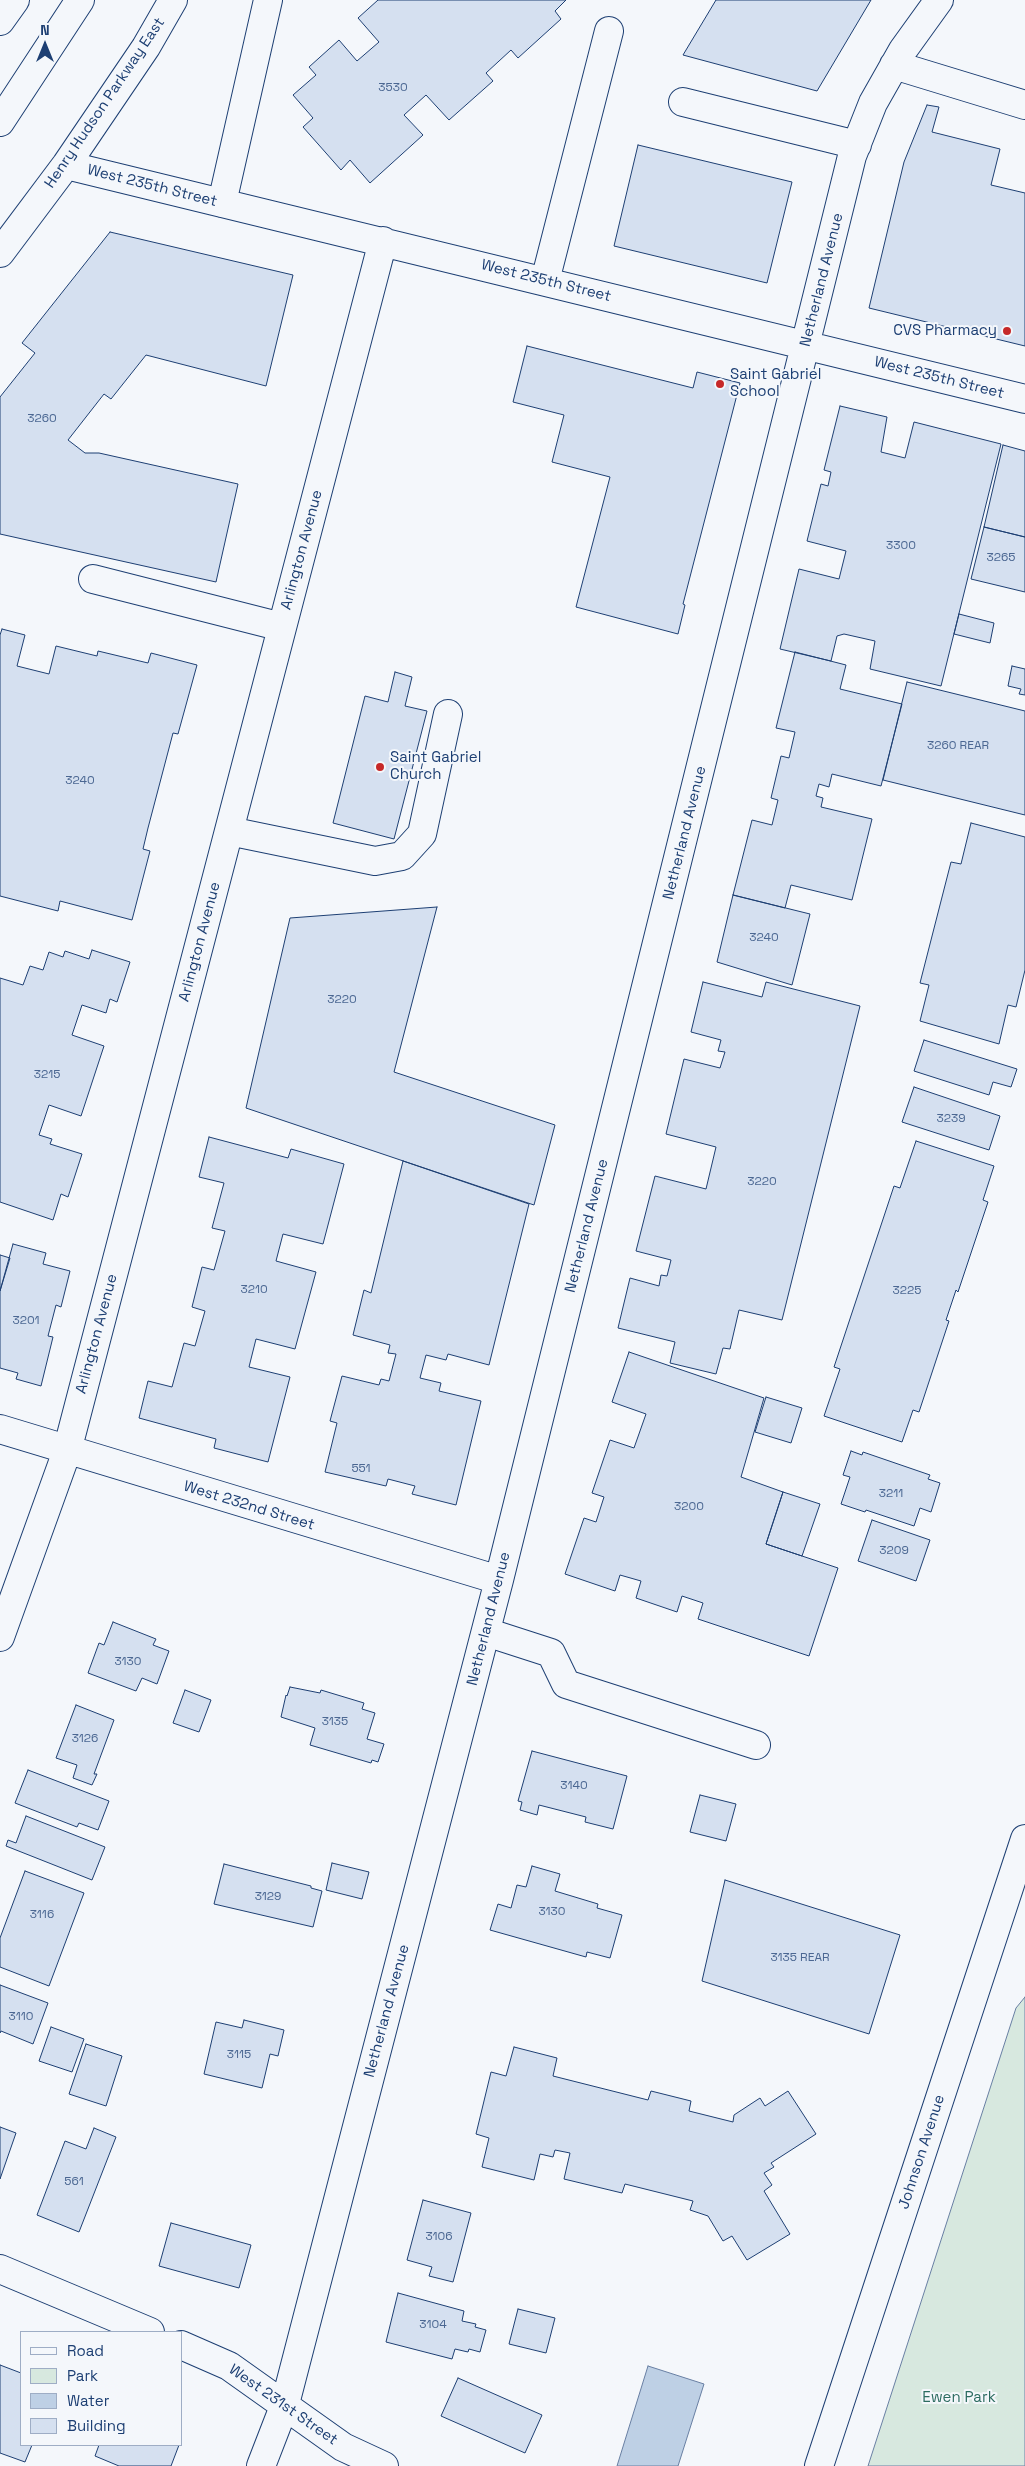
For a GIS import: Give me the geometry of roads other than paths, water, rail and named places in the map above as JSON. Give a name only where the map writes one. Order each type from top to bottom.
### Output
[{"type":"main road","points":[[0,122],[80,0]]},
{"type":"main road","name":"Henry Hudson Parkway East","points":[[0,253],[66,165],[146,47],[173,0]]},
{"type":"main road","points":[[222,203],[268,0]]},
{"type":"main road","name":"Netherland Avenue","points":[[261,2466],[285,2404],[486,1632],[852,156],[873,103],[894,66],[939,0]]},
{"type":"main road","points":[[545,281],[609,31]]},
{"type":"main road","points":[[894,66],[1025,105]]},
{"type":"main road","points":[[684,102],[857,145]]},
{"type":"main road","name":"West 235th Street","points":[[66,165],[1025,399]]},
{"type":"main road","name":"Arlington Avenue","points":[[0,1637],[67,1451],[383,241]]},
{"type":"main road","points":[[93,579],[282,627]]},
{"type":"main road","points":[[229,831],[375,861],[402,856],[422,834],[448,714]]},
{"type":"main road","name":"West 232nd Street","points":[[0,1429],[67,1451],[499,1580]]},
{"type":"main road","points":[[486,1632],[551,1653],[566,1684],[756,1745]]},
{"type":"main road","name":"Johnson Avenue","points":[[819,2466],[1025,1839]]},
{"type":"main road","points":[[998,1921],[1025,1899]]},
{"type":"main road","points":[[0,2269],[148,2331]]},
{"type":"main road","name":"West 231st Street","points":[[182,2345],[229,2366],[343,2447],[384,2466]]},
{"type":"water","points":[[648,2366],[704,2384],[678,2466],[617,2466]]},
{"type":"place","name":"CVS Pharmacy","points":[[1007,331]]},
{"type":"place","name":"Saint Gabriel School","points":[[720,384]]},
{"type":"place","name":"Saint Gabriel Church","points":[[380,767]]},
{"type":"park label","name":"Ewen Park","points":[[959,2398]]}]
